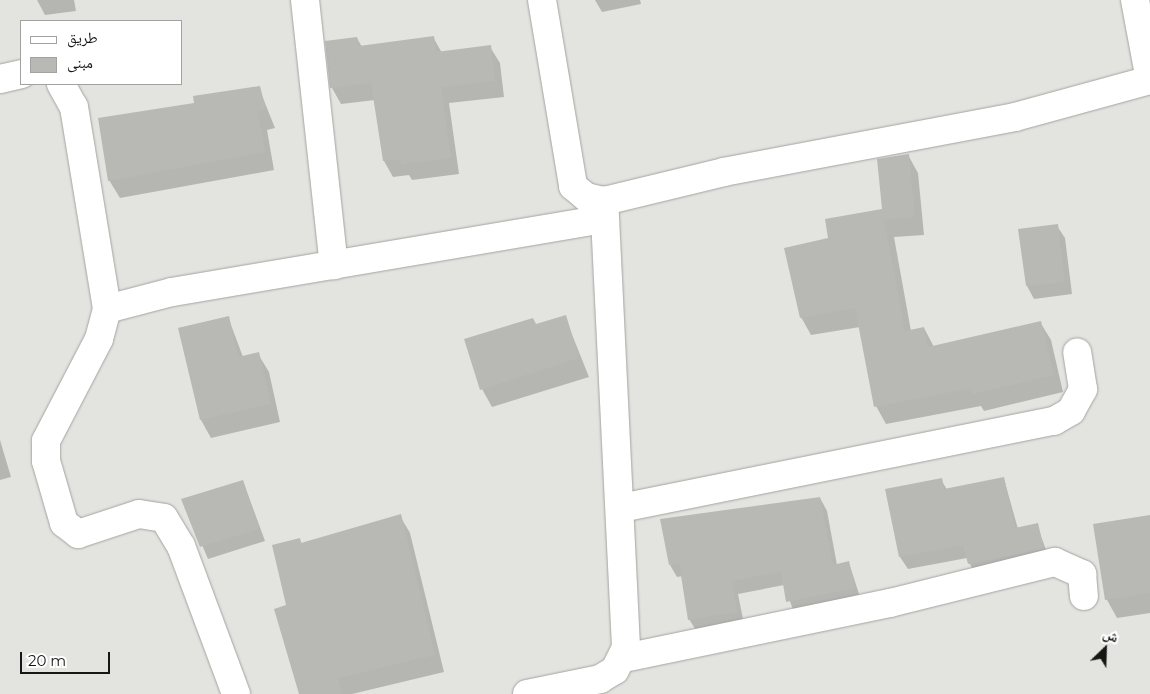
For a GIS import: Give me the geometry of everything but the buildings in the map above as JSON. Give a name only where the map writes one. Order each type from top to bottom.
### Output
[{"type":"street","points":[[305,0],[334,265]]},
{"type":"street","points":[[542,0],[572,186],[604,210]]},
{"type":"street","points":[[107,309],[146,297],[334,265],[604,210],[724,172],[1015,117],[1150,80],[1135,0]]},
{"type":"street","points":[[0,80],[20,74]]},
{"type":"street","points":[[62,85],[74,107],[107,309],[99,339],[46,441],[46,461],[64,523],[78,534],[139,514],[164,518],[181,546],[236,694]]},
{"type":"street","points":[[604,210],[621,508],[624,658]]},
{"type":"street","points":[[621,508],[1054,421],[1071,412],[1083,389],[1077,352]]},
{"type":"street","points":[[527,694],[600,679],[624,658],[890,603],[1055,562],[1082,574],[1084,596]]}]
